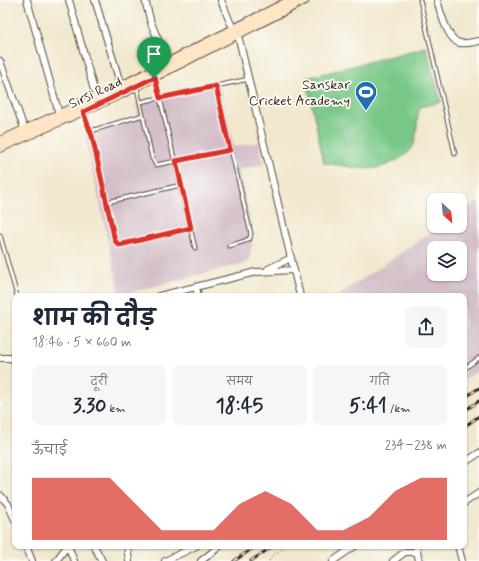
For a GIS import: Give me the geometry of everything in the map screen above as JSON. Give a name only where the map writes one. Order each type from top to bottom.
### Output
[{"type":"main road","name":"Sirsi Road","points":[[0,141],[59,114],[136,86],[155,77],[291,0]]},
{"type":"main road","name":"Sirsi Road","points":[[0,148],[83,112],[121,86],[305,0]]},
{"type":"street","points":[[27,0],[59,114]]},
{"type":"street","points":[[69,0],[97,101]]},
{"type":"street","points":[[95,0],[121,86]]},
{"type":"street","points":[[145,0],[151,23],[168,63]]},
{"type":"street","points":[[221,0],[236,32],[249,79],[299,293]]},
{"type":"street","points":[[437,0],[449,34],[454,39],[460,43],[479,41]]},
{"type":"street","points":[[0,61],[24,131]]},
{"type":"street","points":[[265,271],[291,258]]},
{"type":"street","points":[[171,293],[265,271],[294,270]]},
{"type":"street","points":[[196,287],[197,293]]},
{"type":"street","points":[[0,358],[12,359]]},
{"type":"street","points":[[467,461],[479,453]]},
{"type":"street","points":[[0,493],[8,504],[12,513]]},
{"type":"street","points":[[467,499],[479,493]]},
{"type":"street","points":[[27,549],[32,561]]},
{"type":"street","points":[[56,561],[65,549]]},
{"type":"street","points":[[68,549],[74,561]]},
{"type":"street","points":[[96,549],[102,561]]},
{"type":"street","points":[[127,549],[129,561]]},
{"type":"street","points":[[165,561],[190,549]]},
{"type":"street","points":[[201,561],[216,549]]},
{"type":"street","points":[[333,561],[351,549]]},
{"type":"street","points":[[393,561],[405,552],[416,549],[419,561]]},
{"type":"street","points":[[459,549],[462,561]]},
{"type":"lane","points":[[420,0],[455,154]]},
{"type":"lane","points":[[155,77],[176,161],[195,248]]},
{"type":"lane","points":[[140,102],[249,79]]},
{"type":"lane","points":[[136,86],[153,162],[156,165],[230,150]]},
{"type":"lane","points":[[216,86],[250,234],[250,238],[245,241],[229,246]]},
{"type":"lane","points":[[83,112],[92,136],[115,241],[119,245],[191,228]]},
{"type":"lane","points":[[92,136],[94,130],[143,115]]},
{"type":"lane","points":[[107,202],[181,185]]},
{"type":"lane","points":[[0,235],[16,293]]},
{"type":"lane","points":[[467,367],[479,358]]},
{"type":"path","points":[[269,561],[273,555],[282,549]]},
{"type":"shaded area","points":[[219,85],[234,147],[259,142],[264,164],[238,170],[253,235],[249,262],[128,293],[120,293],[85,137],[139,118],[136,102]]},
{"type":"shaded area","points":[[479,201],[479,370],[467,378],[467,293],[341,293],[431,233],[467,233],[467,209]]},
{"type":"green space","name":"Sanskar Cricket Academy","points":[[426,47],[441,102],[420,107],[415,139],[413,146],[409,151],[404,156],[382,167],[364,169],[324,163],[306,78]]},
{"type":"railway","points":[[467,396],[479,388]]},
{"type":"railway","points":[[467,409],[479,401]]},
{"type":"railway","points":[[467,425],[479,416]]},
{"type":"railway","points":[[234,561],[252,549]]},
{"type":"railway","points":[[251,561],[269,549]]},
{"type":"place","name":"Sanskar Cricket Academy","points":[[366,112]]},
{"type":"route","points":[[155,77],[160,98],[216,86],[230,150],[176,161],[191,228],[119,245],[116,244],[115,241],[92,136],[83,112],[154,78],[155,77]]}]
